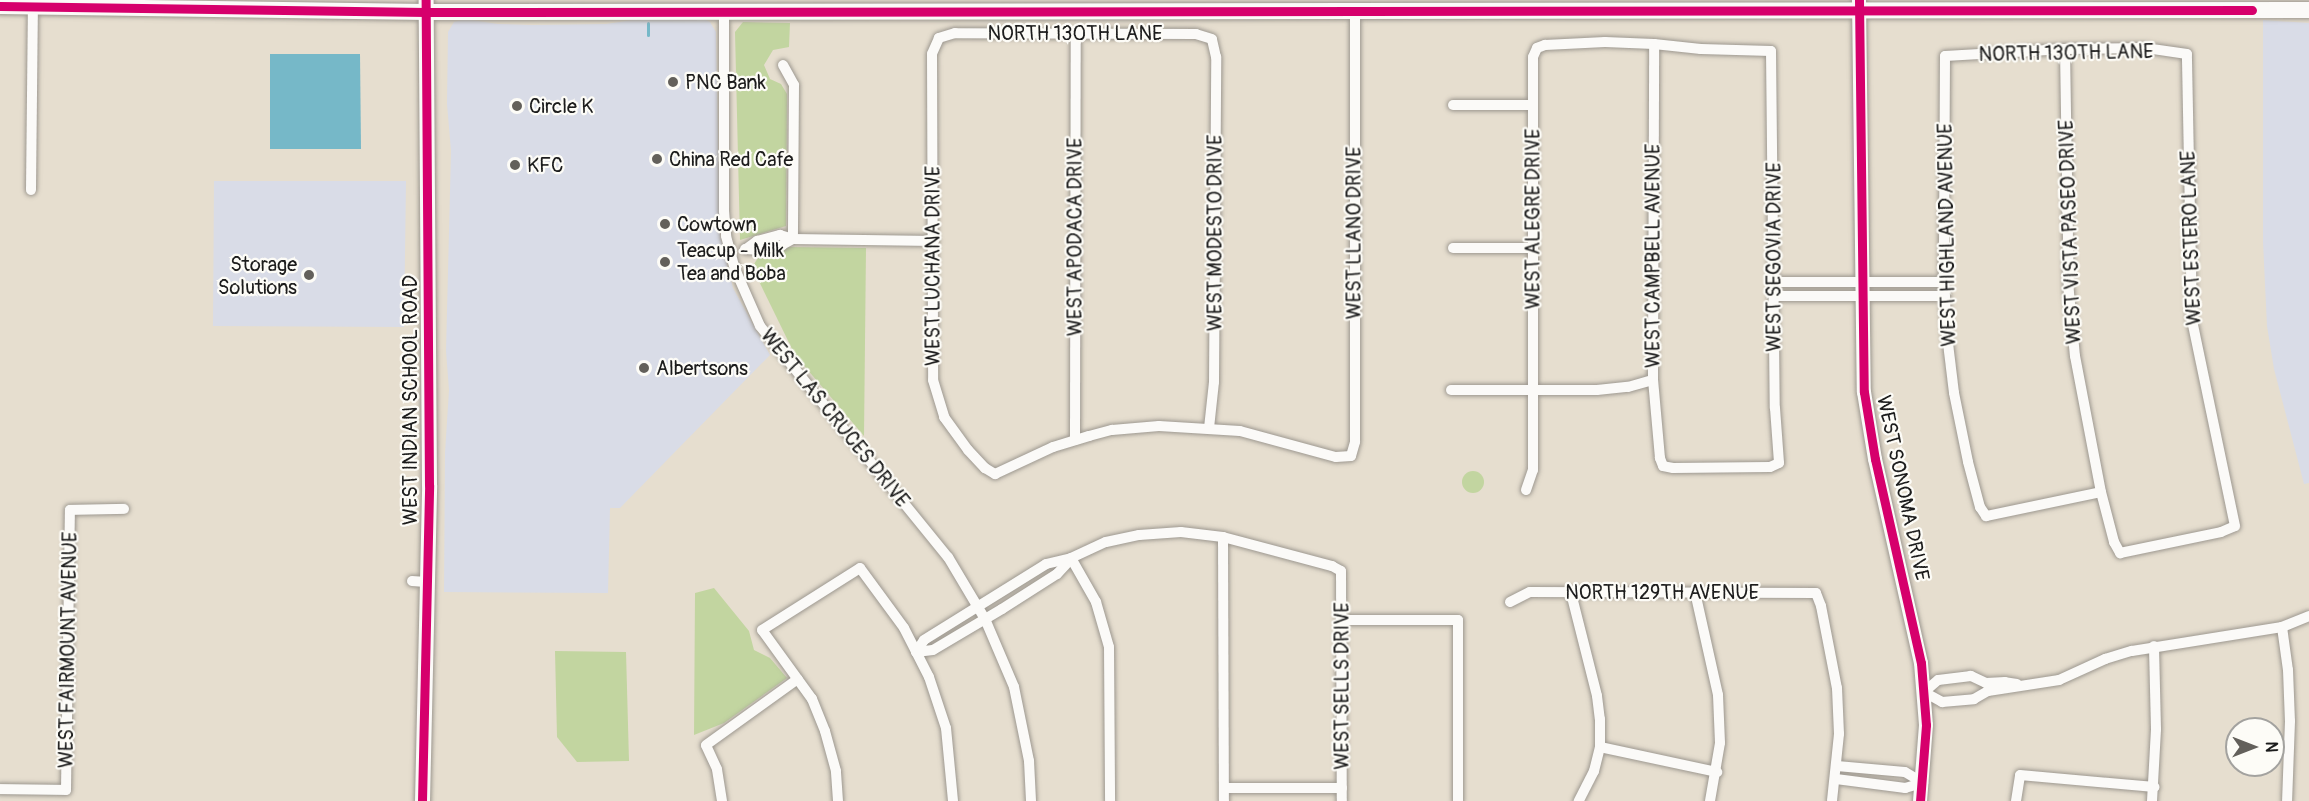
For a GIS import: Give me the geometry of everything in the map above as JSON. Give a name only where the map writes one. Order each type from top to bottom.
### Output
[{"type":"main road","points":[[0,6],[1015,5],[1355,10],[1859,5],[2161,5],[2309,10]]},
{"type":"main road","name":"WEST INDIAN SCHOOL ROAD","points":[[422,801],[419,582],[429,485],[426,6]]},
{"type":"street","name":"WEST LAS CRUCES DRIVE","points":[[724,5],[724,211],[730,252],[742,286],[760,326],[948,556],[986,619],[1014,687],[1029,761],[1031,801]]},
{"type":"street","name":"WEST SONOMA DRIVE","points":[[1859,5],[1862,365],[1868,423],[1915,633],[1924,692],[1926,725],[1920,801]]},
{"type":"street","points":[[31,190],[33,7]]},
{"type":"street","name":"WEST LLANO DRIVE","points":[[1209,428],[1240,431],[1336,457],[1351,456],[1355,442],[1355,10]]},
{"type":"street","name":"NORTH 130TH LANE","points":[[939,38],[955,33],[1196,34],[1212,39]]},
{"type":"street","name":"WEST APODACA DRIVE","points":[[1075,440],[1076,34]]},
{"type":"street","name":"WEST LUCHANA DRIVE","points":[[939,38],[932,54],[933,380],[944,417],[968,450],[985,468],[995,474],[1053,447],[1075,440]]},
{"type":"street","name":"WEST MODESTO DRIVE","points":[[1209,428],[1214,381],[1216,57],[1212,39]]},
{"type":"street","name":"WEST ALEGRE DRIVE","points":[[1526,490],[1533,470],[1533,57],[1537,48],[1545,45],[1654,44]]},
{"type":"street","name":"WEST SEGOVIA DRIVE","points":[[1654,44],[1771,51],[1775,408],[1779,463],[1770,467],[1664,466]]},
{"type":"street","name":"WEST CAMPBELL AVENUE","points":[[1654,44],[1653,380],[1660,458],[1664,466]]},
{"type":"street","name":"NORTH 130TH LANE","points":[[1945,56],[2066,49],[2146,48],[2187,54]]},
{"type":"street","name":"WEST VISTA PASEO DRIVE","points":[[2066,49],[2069,293],[2074,356],[2101,492],[2114,542],[2120,553]]},
{"type":"street","name":"WEST ESTERO LANE","points":[[2120,553],[2221,532],[2235,526],[2192,320],[2187,54]]},
{"type":"street","name":"WEST HIGHLAND AVENUE","points":[[1945,56],[1945,296],[1954,393],[1980,507],[1986,516],[2101,492]]},
{"type":"street","points":[[783,65],[794,85],[794,239]]},
{"type":"street","points":[[1453,105],[1533,105]]},
{"type":"street","points":[[730,252],[746,249],[761,250],[780,235],[794,239],[934,241]]},
{"type":"street","points":[[1453,248],[1533,248]]},
{"type":"street","points":[[1774,282],[1945,296]]},
{"type":"street","points":[[1774,296],[1944,282]]},
{"type":"street","points":[[1451,390],[1597,390],[1653,380]]},
{"type":"street","points":[[1075,440],[1112,430],[1159,426],[1209,428]]},
{"type":"street","name":"WEST FAIRMOUNT AVENUE","points":[[0,789],[66,790],[70,510],[124,509]]},
{"type":"street","points":[[916,652],[924,640],[1046,564],[1071,558],[1106,542],[1139,535],[1181,532],[1222,537],[1224,801]]},
{"type":"street","name":"WEST SELLS DRIVE","points":[[1222,537],[1332,566],[1341,571],[1342,801]]},
{"type":"street","points":[[916,652],[933,650],[986,619],[1057,574],[1071,558]]},
{"type":"street","points":[[1071,558],[1096,602],[1109,646],[1110,801]]},
{"type":"street","points":[[838,801],[836,771],[825,731],[812,699],[762,630],[860,568],[904,628],[929,677],[946,728],[953,801]]},
{"type":"street","name":"NORTH 129TH AVENUE","points":[[1510,602],[1530,592],[1816,593],[1821,606],[1837,688],[1837,766]]},
{"type":"street","points":[[1695,592],[1718,695],[1720,743],[1717,772],[1710,801]]},
{"type":"street","points":[[1571,593],[1597,696],[1600,747],[1594,771],[1580,801]]},
{"type":"street","points":[[2017,684],[2005,690],[1982,692],[1974,699],[1942,702],[1924,692],[1938,680],[1971,676],[1986,683],[2017,684],[2059,680],[2105,659],[2154,646],[2282,627],[2309,616]]},
{"type":"street","points":[[1341,620],[1458,620],[1458,801]]},
{"type":"street","points":[[2282,627],[2288,670],[2290,721],[2287,801]]},
{"type":"street","points":[[2152,801],[2154,787],[2154,646]]},
{"type":"street","points":[[722,801],[717,769],[705,745],[798,679]]},
{"type":"street","points":[[1600,747],[1717,772]]},
{"type":"street","points":[[1832,801],[1837,766],[1905,772],[1923,783]]},
{"type":"street","points":[[2016,801],[2020,775],[2154,787]]},
{"type":"street","points":[[1836,780],[1905,788],[1923,783]]},
{"type":"street","points":[[1224,788],[1342,788]]},
{"type":"shaded area","points":[[465,19],[498,24],[531,25],[606,24],[639,19],[704,19],[710,22],[716,32],[720,235],[733,288],[770,355],[620,508],[610,508],[608,593],[444,592],[445,453],[449,390],[446,351],[451,151],[447,104],[448,32],[454,22]]},
{"type":"shaded area","points":[[2263,20],[2309,23],[2309,483],[2304,484],[2274,369],[2267,326],[2263,242]]},
{"type":"shaded area","name":"Storage Solutions","points":[[214,181],[406,181],[404,327],[213,326]]},
{"type":"green space","points":[[743,22],[790,23],[789,47],[773,50],[764,65],[770,79],[781,84],[787,94],[786,226],[740,240],[735,32]]},
{"type":"green space","points":[[790,247],[866,248],[864,436],[795,355],[752,267],[760,255]]},
{"type":"green space","points":[[1473,471],[1481,474],[1484,482],[1481,490],[1473,493],[1465,490],[1462,482],[1465,474]]},
{"type":"green space","points":[[714,588],[749,631],[754,650],[770,658],[787,678],[724,723],[694,735],[695,593]]},
{"type":"green space","points":[[555,651],[626,652],[629,761],[577,762],[557,737]]},
{"type":"water","points":[[270,54],[360,54],[361,149],[270,149]]},
{"type":"waterway","points":[[648,23],[648,35]]},
{"type":"cycle path","points":[[422,801],[429,485],[426,0]]},
{"type":"cycle path","points":[[1859,0],[1864,392],[1875,459],[1921,663],[1926,725],[1920,801]]},
{"type":"cycle path","points":[[0,6],[426,12],[2252,10]]},
{"type":"place","name":"PNC Bank","points":[[673,82]]},
{"type":"place","name":"Circle K","points":[[517,106]]},
{"type":"place","name":"China Red Cafe","points":[[657,159]]},
{"type":"place","name":"KFC","points":[[515,165]]},
{"type":"place","name":"Cowtown","points":[[665,224]]},
{"type":"place","name":"Teacup - Milk Tea and Boba","points":[[665,262]]},
{"type":"place","name":"Storage Solutions","points":[[309,275]]},
{"type":"place","name":"Albertsons","points":[[644,368]]}]
